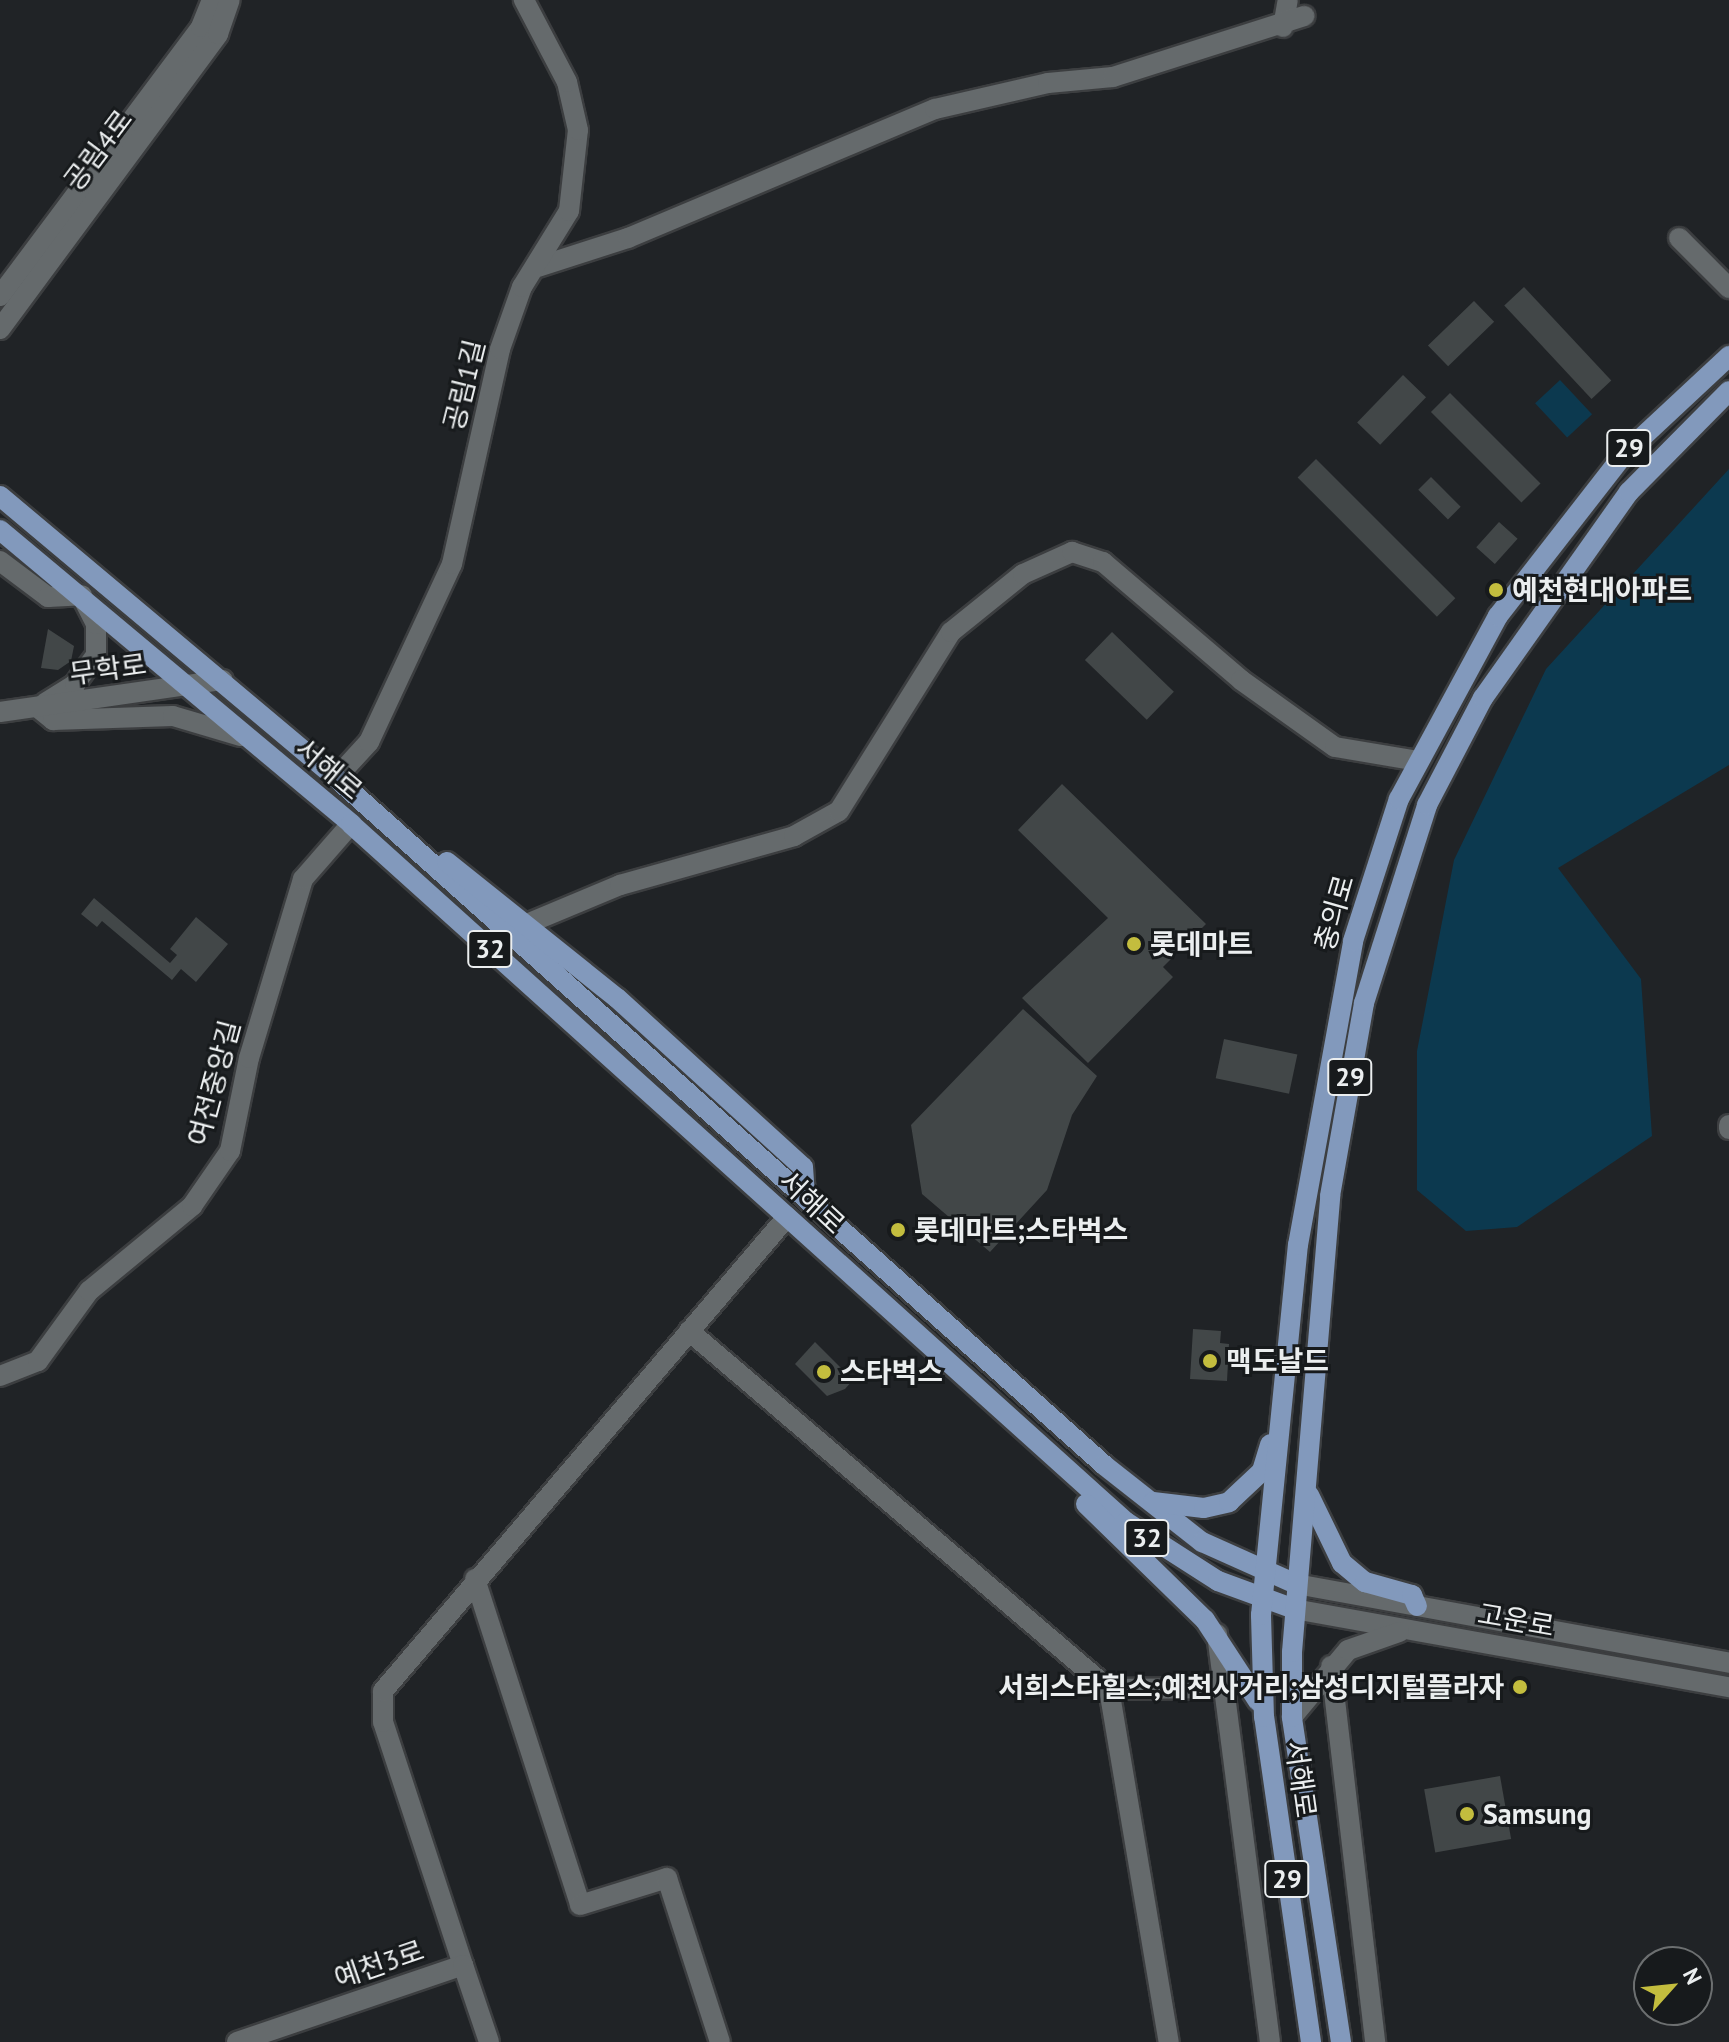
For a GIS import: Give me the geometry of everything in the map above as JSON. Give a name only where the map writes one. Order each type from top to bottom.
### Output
[{"type":"main road","name":"충의로","points":[[1262,1597],[1298,1245],[1353,941],[1419,761],[1516,590],[1624,454],[1729,356]]},
{"type":"main road","name":"충의로","points":[[1294,1609],[1315,1405],[1330,1196],[1387,921],[1427,805],[1542,609],[1656,460],[1729,391]]},
{"type":"main road","name":"서해로","points":[[0,496],[223,680],[336,778],[1149,1501],[1202,1542],[1263,1572],[1296,1584]]},
{"type":"main road","name":"서해로","points":[[0,530],[82,595],[351,824],[1126,1522],[1218,1581],[1262,1597],[1264,1717],[1311,2042]]},
{"type":"main road","points":[[1516,590],[1535,594],[1542,609]]},
{"type":"main road","points":[[336,778],[529,923],[803,1167],[805,1197]]},
{"type":"main road","points":[[1282,1405],[1296,1417],[1315,1405]]},
{"type":"main road","name":"32","points":[[1149,1501],[1204,1508],[1239,1496],[1262,1471],[1282,1405]]},
{"type":"main road","points":[[1047,1454],[1044,1464],[1217,1634],[1264,1717],[1280,1708],[1292,1717]]},
{"type":"main road","points":[[1307,1470],[1313,1512],[1342,1563],[1365,1582],[1412,1595],[1417,1606]]},
{"type":"main road","points":[[1126,1522],[1146,1522],[1149,1501]]},
{"type":"main road","name":"32","points":[[1262,1597],[1294,1609]]},
{"type":"main road","name":"서해로","points":[[1294,1609],[1292,1717],[1341,2042]]},
{"type":"street","name":"공림4로","points":[[0,296],[201,27],[212,0]]},
{"type":"street","name":"공림4로","points":[[0,329],[218,34],[230,0]]},
{"type":"street","name":"공림1길","points":[[336,778],[369,742],[452,564],[500,349],[522,287],[538,267],[569,211],[578,130],[567,82],[524,0]]},
{"type":"street","points":[[1283,27],[1288,0]]},
{"type":"street","points":[[538,267],[628,238],[935,109],[1048,83],[1113,77],[1283,27],[1304,16]]},
{"type":"street","points":[[1679,238],[1729,288]]},
{"type":"street","points":[[529,923],[620,885],[794,836],[839,811],[951,632],[1023,574],[1072,552],[1103,562],[1241,680],[1335,747],[1419,761]]},
{"type":"street","points":[[0,561],[48,597],[82,595],[96,624],[96,655],[75,684],[37,707],[53,720],[197,720],[253,741]]},
{"type":"street","name":"무학로","points":[[0,712],[223,680]]},
{"type":"street","name":"여전중앙길","points":[[0,1376],[38,1361],[89,1291],[192,1206],[230,1151],[249,1058],[303,879],[351,824]]},
{"type":"street","points":[[463,1965],[380,1701],[475,1579],[787,1217]]},
{"type":"street","points":[[689,1331],[1109,1689],[1169,2042]]},
{"type":"street","points":[[475,1579],[580,1905],[667,1878],[720,2042]]},
{"type":"street","name":"고운로","points":[[1296,1584],[1729,1663]]},
{"type":"street","points":[[1292,1717],[1331,1666],[1359,1644],[1414,1630],[1408,1618],[1417,1606]]},
{"type":"street","name":"고운로","points":[[1294,1609],[1729,1687]]},
{"type":"street","points":[[1217,1634],[1221,1688],[1270,2042]]},
{"type":"street","points":[[1331,1666],[1375,2042]]},
{"type":"street","points":[[1109,1689],[1221,1688]]},
{"type":"street","name":"예천3로","points":[[237,2042],[463,1965],[489,2042]]},
{"type":"shaded area","points":[[1560,380],[1592,414],[1567,438],[1535,403]]},
{"type":"shaded area","points":[[1729,469],[1729,765],[1558,868],[1641,979],[1652,1136],[1517,1227],[1466,1231],[1417,1190],[1417,1051],[1454,860],[1546,669]]},
{"type":"building","points":[[1524,287],[1611,381],[1592,399],[1504,305]]},
{"type":"building","points":[[1474,301],[1494,322],[1448,366],[1428,345]]},
{"type":"building","points":[[1403,375],[1426,397],[1380,445],[1357,422]]},
{"type":"building","points":[[1450,393],[1541,484],[1521,503],[1431,412]]},
{"type":"building","points":[[1316,459],[1455,598],[1437,617],[1298,477]]},
{"type":"building","points":[[1431,477],[1461,507],[1448,519],[1418,490]]},
{"type":"building","points":[[1499,522],[1518,539],[1495,564],[1476,547]]},
{"type":"building","points":[[48,629],[74,646],[71,661],[58,670],[41,668]]},
{"type":"building","points":[[1112,632],[1174,692],[1147,720],[1085,660]]},
{"type":"building","name":"롯데마트","points":[[1062,784],[1206,924],[1163,967],[1173,977],[1088,1063],[1022,998],[1108,918],[1018,830]]},
{"type":"building","points":[[94,898],[170,963],[177,955],[170,949],[196,917],[228,944],[196,982],[181,969],[172,980],[102,921],[97,927],[81,914]]},
{"type":"building","points":[[1023,1009],[1097,1076],[1072,1115],[1047,1190],[990,1252],[922,1194],[911,1125]]},
{"type":"building","points":[[1224,1039],[1297,1055],[1289,1094],[1216,1078]]},
{"type":"building","name":"맥도날드","points":[[1193,1329],[1221,1331],[1220,1343],[1229,1344],[1227,1381],[1190,1379]]},
{"type":"building","name":"스타벅스","points":[[815,1342],[853,1380],[845,1389],[827,1396],[795,1364]]},
{"type":"building","name":"Samsung","points":[[1500,1776],[1511,1839],[1435,1852],[1424,1789]]},
{"type":"place","name":"예천현대아파트","points":[[1496,590]]},
{"type":"place","name":"롯데마트","points":[[1134,944]]},
{"type":"place","name":"롯데마트;스타벅스","points":[[898,1230]]},
{"type":"place","name":"맥도날드","points":[[1210,1361]]},
{"type":"place","name":"스타벅스","points":[[824,1372]]},
{"type":"place","name":"서희스타힐스;예천사거리;삼성디지털플라자","points":[[1520,1687]]},
{"type":"place","name":"Samsung","points":[[1467,1814]]}]
